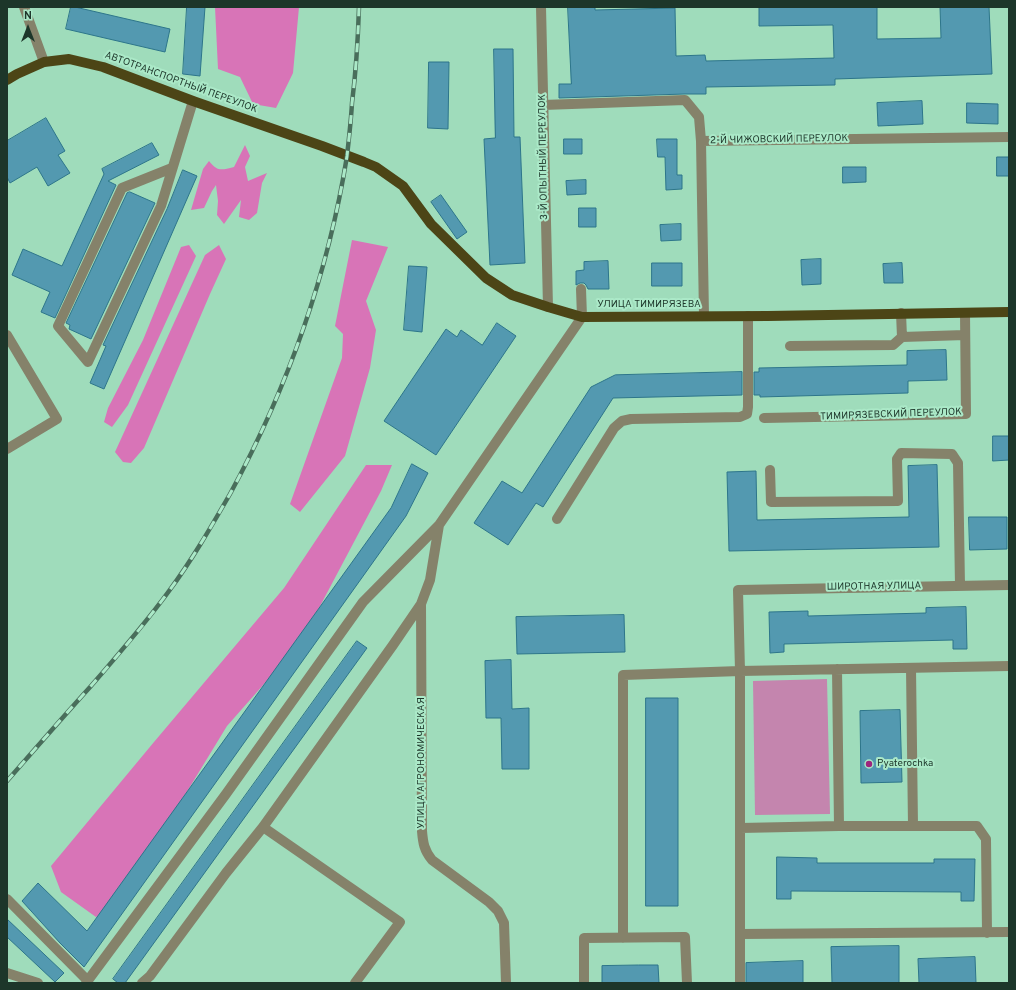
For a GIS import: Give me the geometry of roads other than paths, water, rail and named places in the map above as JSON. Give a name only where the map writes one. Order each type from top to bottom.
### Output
[{"type":"main road","name":"АВТОТРАНСПОРТНЫЙ ПЕРЕУЛОК","points":[[7,80],[44,62],[69,59],[103,67],[347,156]]},
{"type":"main road","name":"УЛИЦА ТИМИРЯЗЕВА","points":[[347,156],[376,167],[404,186],[431,224],[486,278],[512,295],[582,317],[1009,312]]},
{"type":"street","points":[[24,7],[44,62]]},
{"type":"street","name":"3-Й ОПЫТНЫЙ ПЕРЕУЛОК","points":[[541,7],[548,307]]},
{"type":"street","points":[[543,105],[685,100],[699,117],[701,141]]},
{"type":"street","points":[[172,168],[122,188],[58,326],[88,362],[161,206],[193,101]]},
{"type":"street","name":"2-Й ЧИЖОВСКИЙ ПЕРЕУЛОК","points":[[704,316],[701,141],[1009,137]]},
{"type":"street","points":[[7,899],[87,982],[226,794],[363,602],[440,525],[582,317],[581,289]]},
{"type":"street","points":[[901,313],[902,337]]},
{"type":"street","name":"ТИМИРЯЗЕВСКИЙ ПЕРЕУЛОК","points":[[764,418],[966,414],[965,313]]},
{"type":"street","points":[[557,519],[614,428],[622,421],[631,419],[740,417],[747,414],[748,316]]},
{"type":"street","points":[[790,346],[893,345],[902,337],[965,335]]},
{"type":"street","points":[[7,336],[57,419],[7,449]]},
{"type":"street","points":[[770,470],[771,502],[898,500],[897,459],[901,453],[952,454],[958,463],[960,586]]},
{"type":"street","points":[[142,983],[150,976],[262,827],[421,604],[430,580],[440,525]]},
{"type":"street","name":"ШИРОТНАЯ УЛИЦА","points":[[740,671],[738,590],[1009,585]]},
{"type":"street","name":"УЛИЦА АГРОНОМИЧЕСКАЯ","points":[[421,604],[422,831],[424,844],[427,853],[432,860],[489,902],[498,911],[504,923],[506,983]]},
{"type":"street","points":[[623,938],[623,675],[740,671],[1009,666]]},
{"type":"street","points":[[911,668],[913,826]]},
{"type":"street","points":[[837,669],[839,826]]},
{"type":"street","points":[[740,671],[740,983]]},
{"type":"street","points":[[740,828],[977,826],[986,839],[987,932]]},
{"type":"street","points":[[262,827],[400,922],[355,983]]},
{"type":"street","points":[[740,934],[1009,932]]},
{"type":"street","points":[[584,983],[584,938],[686,937],[687,983]]},
{"type":"street","points":[[7,973],[38,983]]},
{"type":"railway","points":[[7,781],[121,651],[177,579],[201,543],[230,494],[270,413],[303,330],[317,287],[339,200],[347,156],[357,55],[359,7]]},
{"type":"place","name":"Pyaterochka","points":[[869,764]]}]
